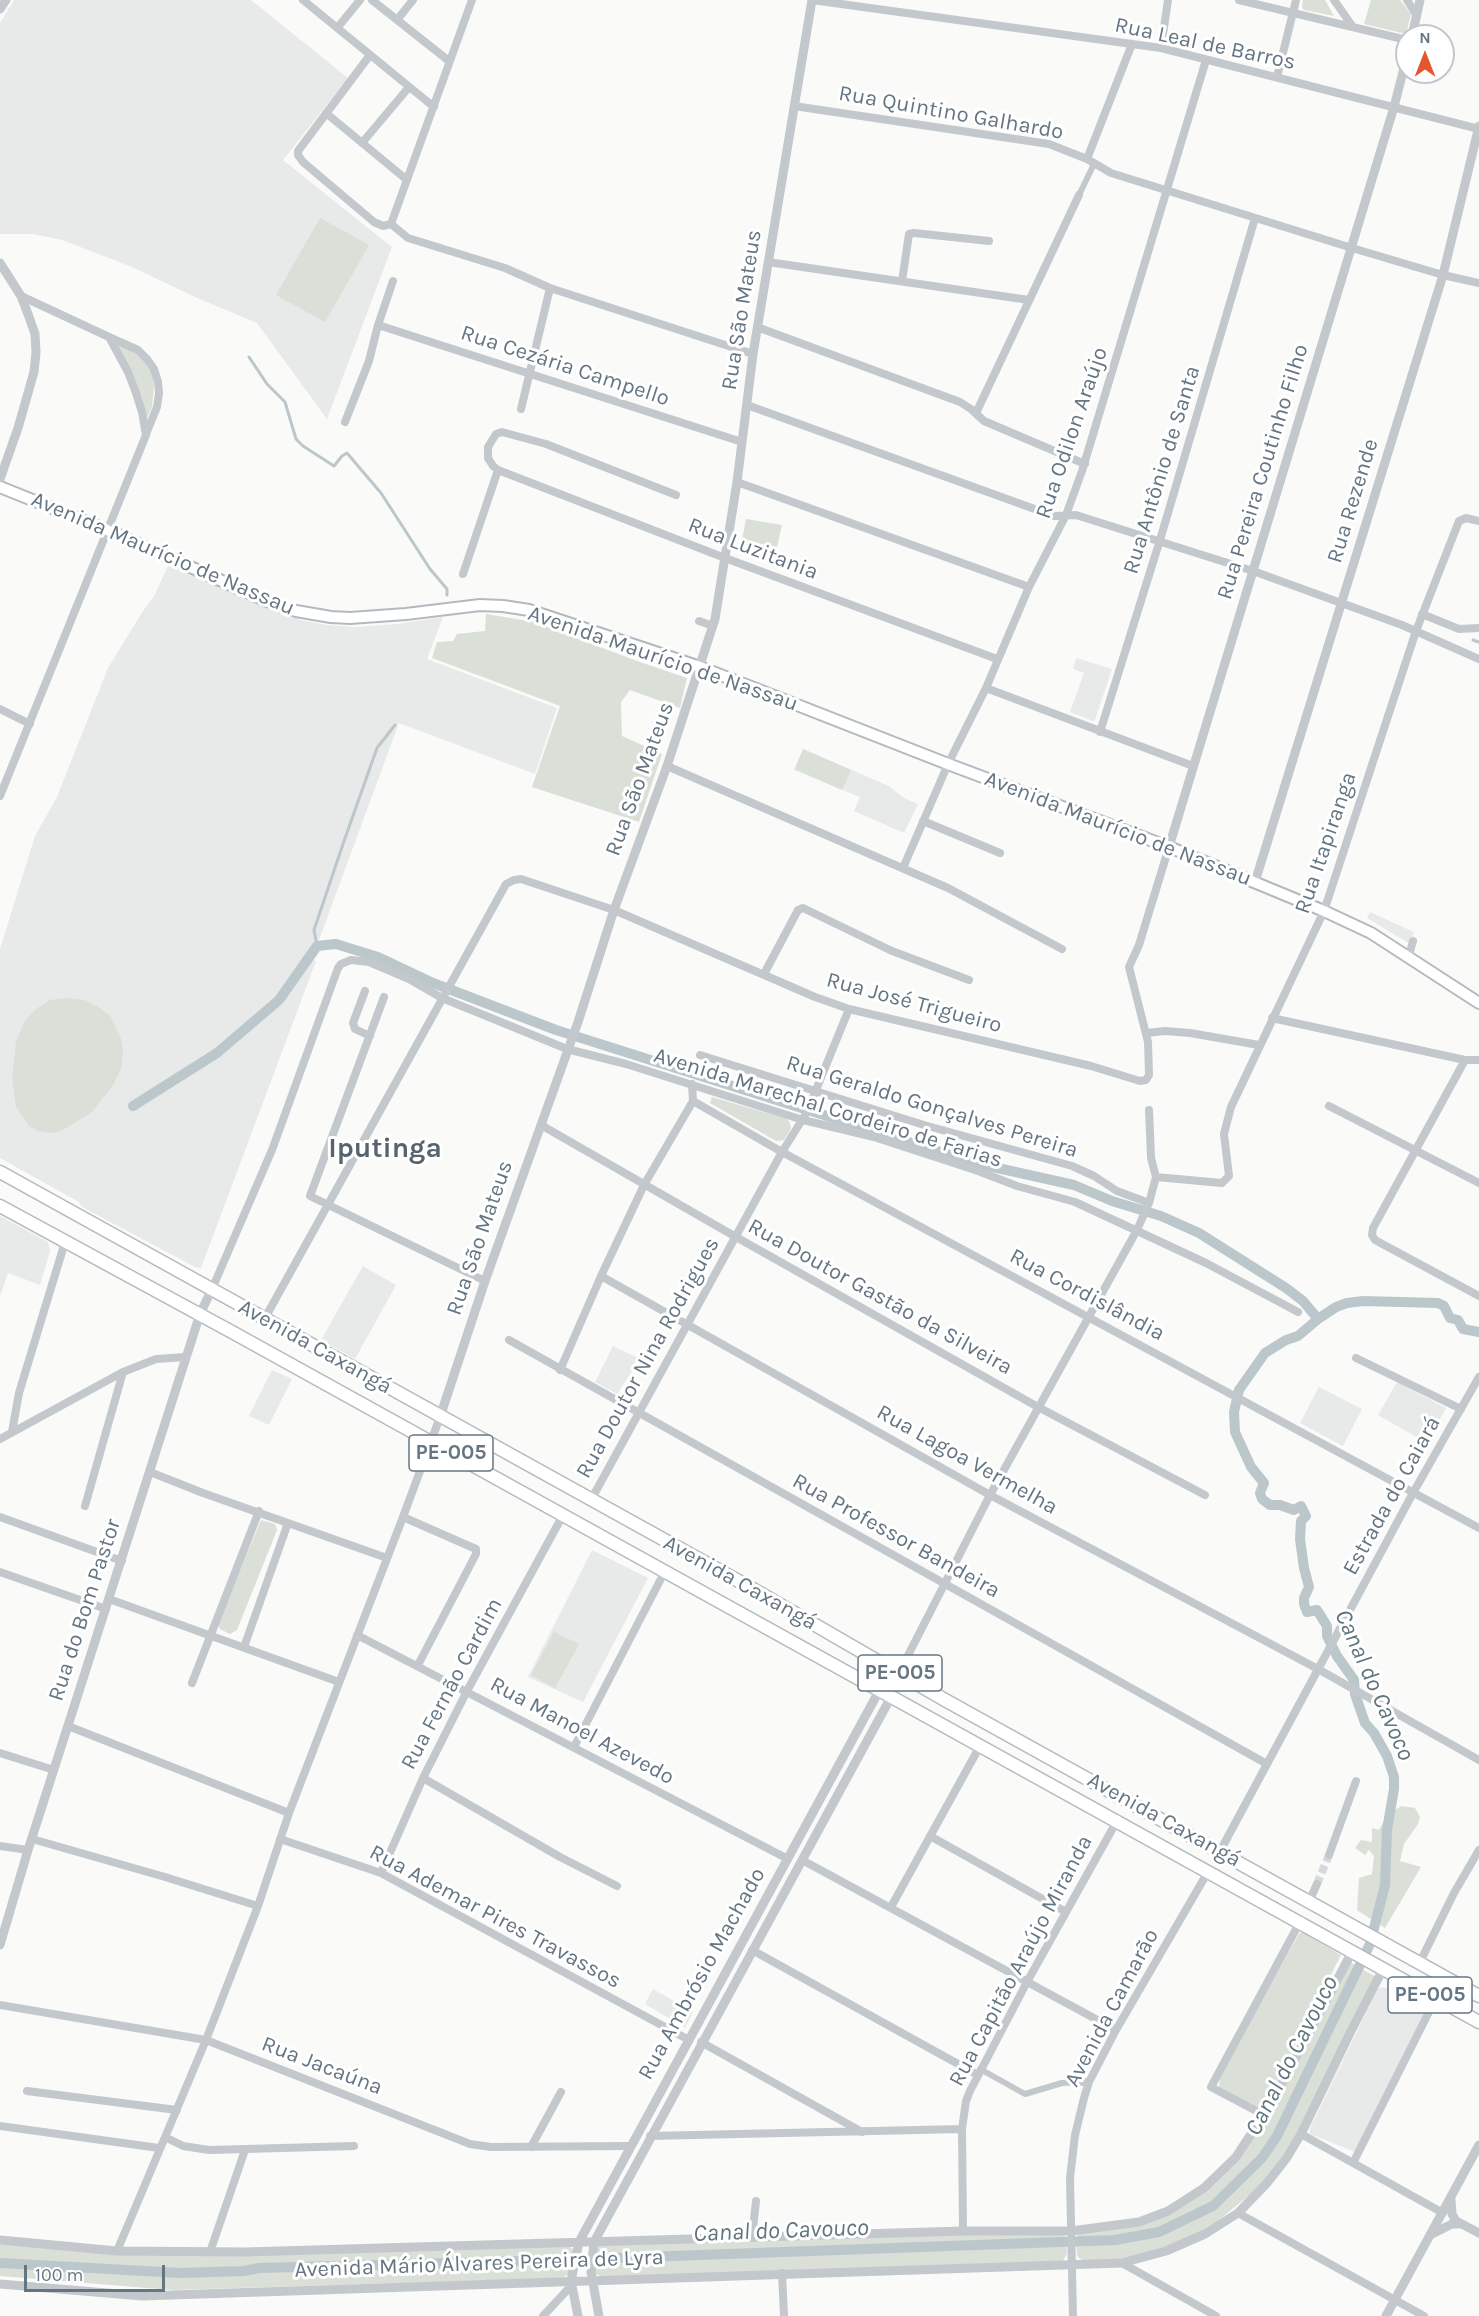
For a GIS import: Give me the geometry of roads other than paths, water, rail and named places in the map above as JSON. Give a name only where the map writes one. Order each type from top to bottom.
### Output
[{"type":"main road","name":"Avenida Maurício de Nassau","points":[[0,487],[107,530],[267,601],[296,611],[350,618],[480,605],[503,606],[529,610],[700,667],[1169,848],[1324,911],[1371,933],[1409,955],[1479,1003]]},
{"type":"main road","name":"Avenida Caxangá","points":[[0,1172],[753,1588],[1219,1853],[1361,1929],[1479,1996]]},
{"type":"main road","name":"Avenida Caxangá","points":[[0,1206],[200,1314],[879,1691],[1118,1820],[1479,2022]]},
{"type":"street","points":[[0,9],[6,0]]},
{"type":"street","points":[[304,0],[434,107]]},
{"type":"street","points":[[338,27],[360,0]]},
{"type":"street","points":[[372,0],[449,61]]},
{"type":"street","points":[[397,20],[413,0]]},
{"type":"street","points":[[391,224],[472,0]]},
{"type":"street","name":"Rua Leal de Barros","points":[[812,0],[1161,48],[1479,128]]},
{"type":"street","name":"Rua São Mateus","points":[[117,2251],[206,2040],[258,1906],[289,1813],[431,1442],[485,1281],[578,1022],[614,910],[667,766],[713,626],[737,482],[757,327],[812,0]]},
{"type":"street","points":[[1161,48],[1168,0]]},
{"type":"street","points":[[1239,0],[1258,2],[1293,13],[1395,37]]},
{"type":"street","points":[[1276,77],[1296,0]]},
{"type":"street","points":[[1334,0],[1353,27]]},
{"type":"street","points":[[1407,0],[1417,16]]},
{"type":"street","points":[[1415,24],[1420,0]]},
{"type":"street","points":[[976,413],[1079,195],[1132,44]]},
{"type":"street","points":[[370,54],[298,151],[303,162],[368,218],[383,226],[391,224]]},
{"type":"street","name":"Rua Odilon Araújo","points":[[903,868],[1029,587],[1066,515],[1085,464],[1206,60]]},
{"type":"street","name":"Rua Pereira Coutinho Filho","points":[[1169,848],[1400,84]]},
{"type":"street","points":[[362,142],[409,87]]},
{"type":"street","name":"Rua Quintino Galhardo","points":[[794,106],[1023,138],[1057,146],[1111,173],[1352,248],[1443,275],[1479,283]]},
{"type":"street","points":[[326,113],[407,180]]},
{"type":"street","name":"Rua Rezende","points":[[1255,882],[1443,275],[1479,128]]},
{"type":"street","name":"Rua Antônio de Santa","points":[[1100,732],[1256,218]]},
{"type":"street","points":[[391,224],[408,238],[505,268],[550,288],[753,354]]},
{"type":"street","points":[[902,281],[909,234],[989,240]]},
{"type":"street","points":[[768,262],[1029,300]]},
{"type":"street","points":[[0,263],[21,296],[35,333],[34,372],[0,479]]},
{"type":"street","points":[[345,422],[369,361],[393,281]]},
{"type":"street","points":[[521,409],[550,288]]},
{"type":"street","points":[[0,796],[146,435],[157,407],[159,393],[154,369],[138,350],[21,296]]},
{"type":"street","name":"Rua Cezária Campello","points":[[378,325],[742,442]]},
{"type":"street","points":[[757,327],[960,402],[984,421],[1085,464]]},
{"type":"street","points":[[109,337],[136,393],[146,435]]},
{"type":"street","points":[[747,405],[1054,516],[1076,514],[1253,571],[1342,602],[1479,659]]},
{"type":"street","points":[[463,574],[498,470],[493,466],[487,453],[493,437],[502,432],[546,444],[676,495]]},
{"type":"street","name":"Rua Luzitania","points":[[498,470],[725,558],[997,659]]},
{"type":"street","points":[[737,482],[1029,587]]},
{"type":"street","name":"Rua Itapiranga","points":[[1156,1177],[1222,1183],[1230,1176],[1224,1134],[1231,1107],[1324,911],[1416,631],[1459,521],[1462,518],[1479,521]]},
{"type":"street","points":[[1422,614],[1460,629],[1479,628]]},
{"type":"street","points":[[699,621],[713,626]]},
{"type":"street","points":[[986,687],[1193,766]]},
{"type":"street","points":[[0,709],[30,724]]},
{"type":"street","points":[[667,766],[948,888],[1062,949]]},
{"type":"street","points":[[923,821],[1000,853]]},
{"type":"street","points":[[1169,848],[1129,968],[1146,1033],[1165,1031],[1190,1033],[1259,1045]]},
{"type":"street","name":"Rua José Trigueiro","points":[[444,995],[458,964],[506,884],[520,879],[614,910],[815,997],[849,1009],[1091,1066],[1140,1081],[1146,1080],[1149,1075],[1146,1033]]},
{"type":"street","points":[[764,974],[798,910],[803,908],[892,951],[969,980]]},
{"type":"street","points":[[1409,955],[1413,941]]},
{"type":"street","name":"Avenida Marechal Cordeiro de Farias","points":[[212,1289],[272,1150],[341,964],[351,960],[369,963],[409,979],[567,1049],[692,1084],[803,1120],[874,1137],[1017,1186],[1075,1202],[1138,1228],[1298,1312]]},
{"type":"street","points":[[365,991],[353,1023],[355,1029],[370,1036]]},
{"type":"street","points":[[265,1318],[444,995]]},
{"type":"street","points":[[384,998],[310,1196],[485,1281]]},
{"type":"street","name":"Rua Doutor Nina Rodrigues","points":[[591,1500],[782,1152],[803,1120],[849,1009]]},
{"type":"street","points":[[1272,1018],[1465,1060],[1479,1060]]},
{"type":"street","name":"Rua Geraldo Gonçalves Pereira","points":[[700,1056],[815,1095],[1072,1166],[1148,1204]]},
{"type":"street","points":[[1465,1060],[1373,1228],[1375,1240],[1479,1296]]},
{"type":"street","points":[[560,1370],[644,1185],[693,1101],[692,1084]]},
{"type":"street","name":"Rua Cordislândia","points":[[693,1101],[782,1152],[1479,1528]]},
{"type":"street","points":[[1329,1106],[1479,1183]]},
{"type":"street","points":[[899,1673],[990,1495],[1138,1228],[1156,1177],[1152,1158],[1149,1110]]},
{"type":"street","name":"Rua Doutor Gastão da Silveira","points":[[541,1125],[1038,1407],[1205,1495]]},
{"type":"street","points":[[12,1432],[19,1394],[65,1242]]},
{"type":"street","name":"Rua Lagoa Vermelha","points":[[601,1276],[990,1495],[1318,1669],[1479,1760]]},
{"type":"street","name":"Rua do Bom Pastor","points":[[0,1944],[186,1357],[200,1314],[212,1289]]},
{"type":"street","name":"Rua Professor Bandeira","points":[[508,1340],[1267,1764]]},
{"type":"street","points":[[0,1439],[123,1372],[156,1359],[186,1357]]},
{"type":"street","points":[[1356,1358],[1461,1409]]},
{"type":"street","points":[[85,1506],[123,1372]]},
{"type":"street","name":"Estrada do Caiará","points":[[1219,1853],[1413,1493],[1479,1377]]},
{"type":"street","points":[[150,1472],[387,1558]]},
{"type":"street","points":[[192,1683],[259,1511]]},
{"type":"street","name":"Rua Fernão Cardim","points":[[381,1873],[423,1778],[562,1515]]},
{"type":"street","points":[[0,1517],[122,1561]]},
{"type":"street","points":[[403,1517],[476,1549],[476,1554],[418,1665]]},
{"type":"street","points":[[244,1647],[288,1523]]},
{"type":"street","points":[[574,1747],[665,1571]]},
{"type":"street","points":[[0,1572],[106,1609]]},
{"type":"street","points":[[109,1599],[339,1682]]},
{"type":"street","name":"Rua Manoel Azevedo","points":[[357,1635],[788,1859]]},
{"type":"street","name":"Rua Ambrósio Machado","points":[[572,2280],[579,2244],[630,2146],[879,1691]]},
{"type":"street","name":"Rua Ambrósio Machado","points":[[599,2316],[592,2277],[593,2243],[891,1697]]},
{"type":"street","points":[[68,1726],[289,1813]]},
{"type":"street","points":[[891,1907],[980,1746]]},
{"type":"street","points":[[0,1753],[54,1770]]},
{"type":"street","points":[[423,1778],[560,1857],[617,1886]]},
{"type":"street","points":[[1329,1855],[1356,1781]]},
{"type":"street","name":"Rua Capitão Araújo Miranda","points":[[963,2231],[962,2129],[966,2101],[1027,1982],[1118,1820]]},
{"type":"street","points":[[930,1836],[1066,1912]]},
{"type":"street","points":[[32,1839],[165,1876],[258,1906]]},
{"type":"street","name":"Rua Ademar Pires Travassos","points":[[280,1839],[381,1873],[689,2040]]},
{"type":"street","points":[[0,1846],[28,1850]]},
{"type":"street","points":[[1420,1962],[1454,1893],[1479,1850]]},
{"type":"street","points":[[802,1860],[1116,2030]]},
{"type":"street","name":"Avenida Camarão","points":[[1073,2316],[1070,2178],[1075,2135],[1089,2082],[1116,2030],[1208,1870]]},
{"type":"street","points":[[1309,1903],[1317,1884]]},
{"type":"street","points":[[1264,2115],[1211,2087],[1300,1921]]},
{"type":"street","points":[[752,1950],[979,2072],[1025,2094],[1062,2083],[1089,2082]]},
{"type":"street","name":"Avenida Mário Álvares Pereira de Lyra","points":[[0,2240],[117,2251],[210,2252],[579,2244],[963,2231],[1071,2233],[1139,2222],[1168,2211],[1204,2188],[1236,2157],[1264,2115],[1353,1952]]},
{"type":"street","name":"Avenida Mário Álvares Pereira de Lyra","points":[[0,2284],[142,2296],[572,2280],[592,2277],[1122,2263],[1166,2251],[1205,2234],[1238,2213],[1267,2183],[1286,2159],[1301,2134],[1382,1968]]},
{"type":"street","points":[[1353,2163],[1436,1998]]},
{"type":"street","name":"Rua Jacaúna","points":[[0,2005],[206,2040],[470,2144],[531,2147],[630,2146]]},
{"type":"street","points":[[701,2042],[864,2132]]},
{"type":"street","points":[[27,2091],[177,2110]]},
{"type":"street","points":[[531,2147],[561,2092]]},
{"type":"street","points":[[0,2126],[159,2148]]},
{"type":"street","points":[[650,2136],[962,2129]]},
{"type":"street","points":[[1301,2134],[1443,2213]]},
{"type":"street","points":[[165,2137],[195,2149],[245,2150],[354,2146]]},
{"type":"street","points":[[1386,2316],[1479,2145]]},
{"type":"street","points":[[210,2252],[245,2150]]},
{"type":"street","points":[[1451,2197],[1452,2214],[1460,2224]]},
{"type":"street","points":[[752,2238],[756,2201]]},
{"type":"street","points":[[1238,2213],[1424,2316]]},
{"type":"street","points":[[1431,2234],[1452,2224],[1460,2224],[1479,2233]]},
{"type":"street","points":[[1122,2263],[1216,2316]]},
{"type":"street","points":[[782,2273],[784,2316]]},
{"type":"street","points":[[543,2316],[572,2280]]},
{"type":"street","points":[[572,2280],[578,2316]]},
{"type":"street","points":[[1178,2306],[1183,2297]]},
{"type":"waterway","points":[[249,357],[267,384],[285,402],[296,439],[334,466],[347,453],[381,493],[430,569],[447,589],[447,595]]},
{"type":"waterway","points":[[1473,640],[1479,642]]},
{"type":"waterway","points":[[317,946],[314,930],[343,844],[377,748],[395,725]]},
{"type":"waterway","points":[[133,1106],[217,1053],[279,1000],[317,946],[336,944],[378,957],[433,983],[556,1030],[975,1163],[1074,1185],[1112,1201],[1161,1216],[1199,1233],[1286,1288],[1303,1301],[1318,1319]]},
{"type":"waterway","name":"Canal do Cavouco","points":[[0,2263],[180,2273],[244,2271],[259,2268],[561,2260],[1115,2240],[1159,2232],[1213,2206],[1262,2158],[1277,2136],[1370,1944],[1385,1885],[1387,1830],[1394,1789],[1394,1777],[1387,1756],[1374,1733],[1365,1723],[1355,1694],[1354,1680],[1337,1656],[1327,1636],[1327,1626],[1317,1610],[1307,1612],[1304,1604],[1309,1587],[1300,1539],[1301,1521],[1306,1516],[1301,1506],[1294,1510],[1280,1505],[1270,1505],[1262,1499],[1260,1493],[1264,1483],[1251,1467],[1235,1432],[1234,1412],[1239,1390],[1265,1353],[1286,1340],[1298,1336],[1318,1319],[1336,1307],[1347,1303],[1363,1301],[1438,1303],[1444,1306],[1450,1318],[1458,1320],[1463,1329],[1479,1332]]},
{"type":"tunnel","points":[[1317,1884],[1329,1855]]},
{"type":"district","name":"Iputinga","points":[[385,1149]]},
{"type":"water label","name":"Canal do Cavoco","points":[[1374,1685]]}]
